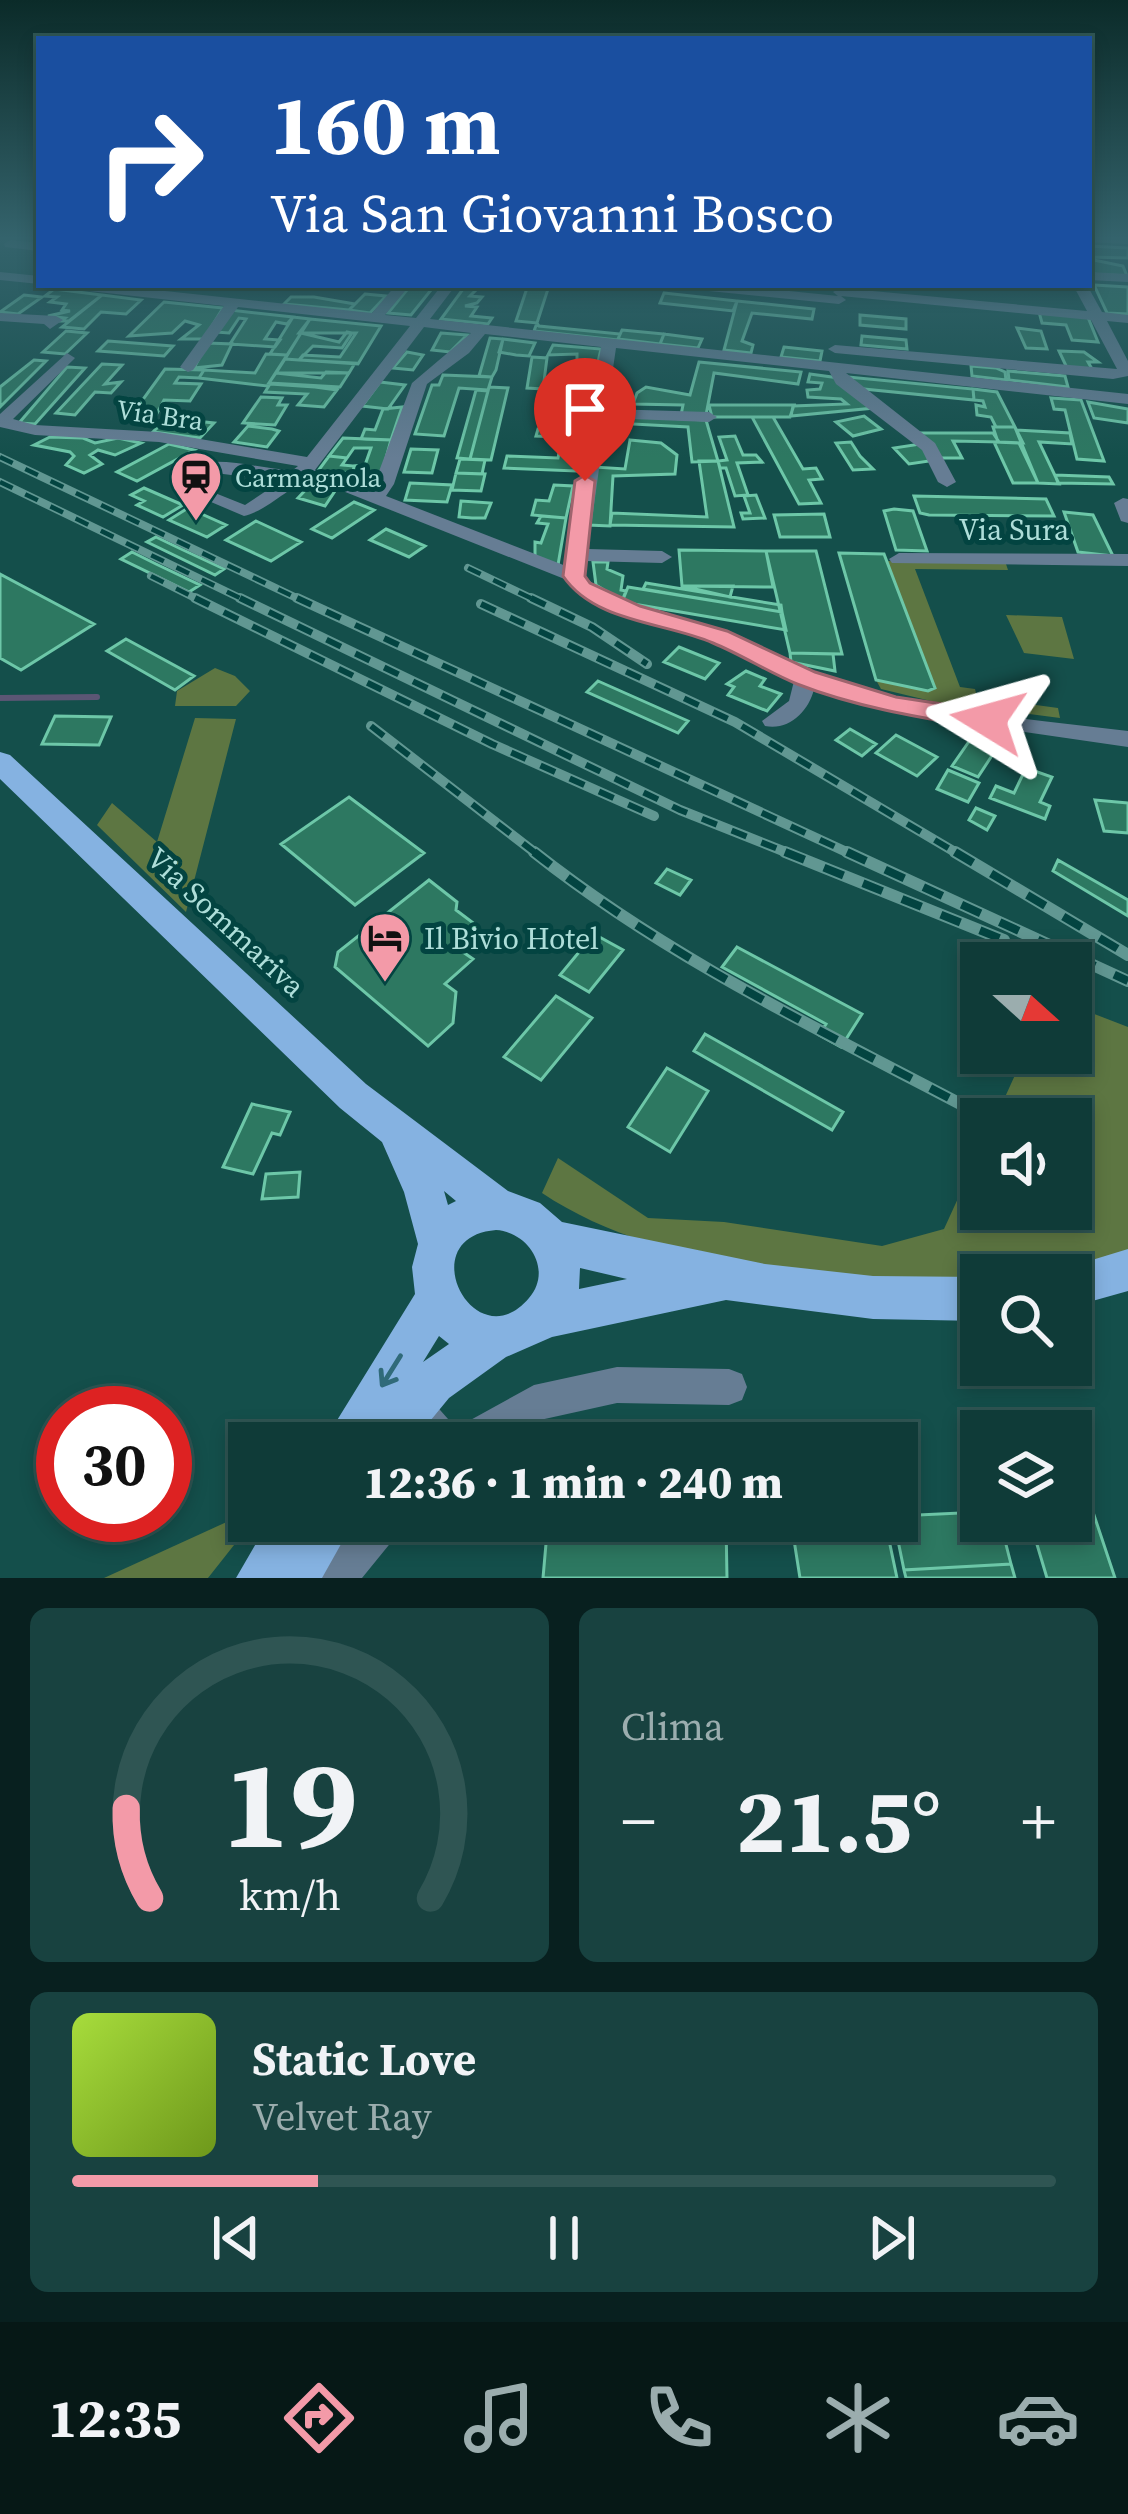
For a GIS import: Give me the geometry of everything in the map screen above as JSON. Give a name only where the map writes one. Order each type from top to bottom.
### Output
[{"type":"main road","name":"Via Sommariva","points":[[0,762],[400,1136],[499,1209]]},
{"type":"main road","name":"Via Sommariva","points":[[400,1136],[424,1191],[440,1246]]},
{"type":"main road","points":[[496,1338],[460,1328],[437,1299],[434,1264],[440,1246],[464,1219],[499,1209],[530,1217],[552,1240],[730,1281],[920,1302],[960,1300]]},
{"type":"main road","points":[[540,1318],[559,1280],[552,1240]]},
{"type":"main road","points":[[1092,1280],[1128,1270]]},
{"type":"main road","points":[[399,1422],[433,1382],[496,1338],[512,1335],[540,1318],[730,1281]]},
{"type":"main road","points":[[359,1422],[437,1299]]},
{"type":"main road","points":[[261,1578],[284,1542]]},
{"type":"main road","points":[[293,1578],[316,1542]]},
{"type":"street","points":[[188,368],[227,311]]},
{"type":"street","points":[[300,311],[609,344],[1113,374],[1127,371],[1095,311]]},
{"type":"street","points":[[375,318],[381,311]]},
{"type":"street","points":[[209,458],[180,485],[244,512],[264,503],[307,468],[428,311]]},
{"type":"street","points":[[839,311],[835,358],[842,381],[929,447],[947,482]]},
{"type":"street","points":[[1058,311],[1128,319]]},
{"type":"street","points":[[0,317],[56,320],[50,325]]},
{"type":"street","points":[[380,374],[423,379],[465,353],[480,331]]},
{"type":"street","points":[[609,344],[575,565],[582,587],[619,607],[718,636],[806,678],[927,712],[1128,739]]},
{"type":"street","points":[[0,422],[67,358]]},
{"type":"street","points":[[835,358],[1128,400]]},
{"type":"street","points":[[375,498],[383,490],[423,379]]},
{"type":"street","points":[[596,412],[709,417]]},
{"type":"street","name":"Via Bra","points":[[0,422],[35,430],[159,437],[209,458],[276,476],[307,468],[375,498],[575,565]]},
{"type":"street","points":[[575,565],[662,557]]},
{"type":"street","name":"Via Sura","points":[[899,559],[1128,560]]},
{"type":"street","points":[[773,721],[799,706],[806,678]]},
{"type":"street","points":[[501,1422],[534,1402],[617,1385],[728,1387]]},
{"type":"street","points":[[412,1406],[426,1422]]},
{"type":"street","points":[[337,1578],[365,1542]]},
{"type":"green space","points":[[887,561],[1006,564],[1008,570],[915,569],[960,687],[975,689],[977,697],[1058,708],[1060,718],[935,702],[881,689],[876,680],[927,691],[935,688]]},
{"type":"green space","points":[[1006,615],[1062,617],[1074,659],[1024,653]]},
{"type":"green space","points":[[215,668],[235,676],[250,691],[236,706],[175,706],[177,691]]},
{"type":"green space","points":[[195,718],[236,719],[186,912],[97,825],[112,803],[157,842]]},
{"type":"green space","points":[[1092,1013],[1128,1027],[1128,1262],[1092,1270],[1092,1254],[960,1254],[960,1290],[812,1275],[697,1256],[642,1241],[542,1193],[558,1158],[648,1218],[724,1222],[882,1246],[944,1229],[960,1194],[960,1230],[1092,1230],[1092,1098],[1005,1098],[1015,1074],[1092,1074]]},
{"type":"green space","points":[[228,1521],[228,1542],[236,1542],[208,1578],[104,1578],[192,1542],[192,1538]]},
{"type":"building","points":[[82,311],[69,321],[48,316]]},
{"type":"building","points":[[82,311],[130,311],[101,312],[84,329],[62,327]]},
{"type":"building","points":[[155,311],[221,311],[204,339],[181,339],[199,325],[185,321],[172,333],[129,336]]},
{"type":"building","points":[[230,311],[293,317],[287,324],[276,322],[265,339],[280,340],[275,347],[230,344],[246,319],[239,318],[229,333],[215,332]]},
{"type":"building","points":[[447,311],[475,311],[471,316],[492,318],[488,324],[441,319]]},
{"type":"building","points":[[519,311],[541,311],[537,323],[516,321]]},
{"type":"building","points":[[734,311],[814,311],[812,319],[752,313],[742,341],[753,345],[751,353],[724,350]]},
{"type":"building","points":[[1039,312],[1087,315],[1098,342],[1072,340],[1066,325],[1042,323]]},
{"type":"building","points":[[860,315],[906,319],[906,329],[860,325]]},
{"type":"building","points":[[293,317],[310,319],[287,355],[270,354]]},
{"type":"building","points":[[310,319],[381,326],[358,364],[299,360],[303,355],[340,357],[356,333],[299,333]]},
{"type":"building","points":[[537,323],[620,334],[618,340],[534,331]]},
{"type":"building","points":[[1017,328],[1041,331],[1047,349],[1026,348]]},
{"type":"building","points":[[622,330],[664,334],[660,344],[618,339]]},
{"type":"building","points":[[66,331],[87,333],[65,354],[43,352]]},
{"type":"building","points":[[347,332],[352,333],[342,348],[313,346],[299,360],[285,359],[301,333],[339,342]]},
{"type":"building","points":[[441,333],[467,335],[450,352],[432,350]]},
{"type":"building","points":[[664,334],[702,339],[698,348],[660,344]]},
{"type":"building","points":[[862,336],[906,340],[907,349],[861,345]]},
{"type":"building","points":[[490,338],[503,339],[496,370],[492,377],[479,376]]},
{"type":"building","points":[[503,339],[535,343],[529,356],[516,355],[499,352]]},
{"type":"building","points":[[108,341],[173,346],[164,356],[98,351]]},
{"type":"building","points":[[207,343],[232,344],[222,365],[194,368]]},
{"type":"building","points":[[553,345],[601,349],[591,391],[543,389],[544,383],[568,384],[577,367],[577,354],[548,355]]},
{"type":"building","points":[[784,347],[822,351],[820,361],[781,357]]},
{"type":"building","points":[[1059,351],[1084,352],[1098,362],[1088,362],[1092,369],[1067,368]]},
{"type":"building","points":[[407,352],[423,355],[413,370],[393,368]]},
{"type":"building","points":[[266,354],[287,355],[267,386],[199,378],[204,370],[255,373]]},
{"type":"building","points":[[532,357],[547,358],[543,389],[527,388]]},
{"type":"building","points":[[285,359],[355,363],[349,373],[276,373]]},
{"type":"building","points":[[34,360],[46,361],[0,407],[0,387]]},
{"type":"building","points":[[699,362],[801,372],[798,384],[714,373],[706,415],[681,415],[683,405],[633,404],[646,387],[690,395]]},
{"type":"building","points":[[102,364],[122,365],[105,384],[121,382],[111,393],[95,392],[75,415],[56,413]]},
{"type":"building","points":[[971,366],[996,368],[1005,372],[1006,380],[972,376]]},
{"type":"building","points":[[67,367],[85,368],[35,424],[19,423]]},
{"type":"building","points":[[165,369],[204,370],[199,378],[179,377],[175,383],[201,384],[190,401],[164,400],[153,421],[128,420]]},
{"type":"building","points":[[1008,371],[1065,376],[1068,387],[1009,380]]},
{"type":"building","points":[[326,372],[349,373],[340,387],[269,383],[276,373],[321,378]]},
{"type":"building","points":[[810,374],[839,378],[874,408],[791,416],[793,406],[847,404],[841,399],[808,397],[807,390],[820,389],[822,383],[808,382]]},
{"type":"building","points":[[443,375],[492,377],[488,390],[459,388],[444,436],[415,434],[432,385],[439,385]]},
{"type":"building","points":[[848,377],[973,389],[974,400],[854,388]]},
{"type":"building","points":[[380,382],[405,385],[388,409],[362,406]]},
{"type":"building","points":[[270,384],[337,390],[324,407],[298,405],[307,394],[265,392]]},
{"type":"building","points":[[489,387],[508,388],[491,460],[470,459]]},
{"type":"building","points":[[973,389],[997,392],[1015,427],[996,427],[991,417],[977,415],[976,405],[985,407],[983,401],[974,400]]},
{"type":"building","points":[[476,390],[488,391],[470,459],[457,458]]},
{"type":"building","points":[[572,390],[591,391],[576,471],[504,468],[507,456],[558,458],[562,437],[536,436],[538,429],[564,430]]},
{"type":"building","points":[[261,397],[282,398],[278,405],[287,405],[275,425],[243,423]]},
{"type":"building","points":[[1051,398],[1081,400],[1104,461],[1077,459],[1065,410],[1054,409]]},
{"type":"building","points":[[1088,402],[1128,409],[1128,423],[1094,418]]},
{"type":"building","points":[[709,405],[794,405],[790,417],[712,417]]},
{"type":"building","points":[[402,407],[391,440],[361,439],[365,429],[375,430],[383,409]]},
{"type":"building","points":[[604,415],[706,420],[718,461],[692,462],[688,427],[615,423],[613,439],[601,438]]},
{"type":"building","points":[[864,416],[881,429],[853,436],[836,422]]},
{"type":"building","points":[[752,417],[773,417],[803,469],[816,468],[822,479],[809,480],[821,503],[799,504]]},
{"type":"building","points":[[167,418],[214,423],[200,438],[153,432]]},
{"type":"building","points":[[248,426],[279,431],[267,447],[234,442]]},
{"type":"building","points":[[993,427],[1015,427],[1023,443],[998,442]]},
{"type":"building","points":[[1016,430],[1070,433],[1072,444],[1039,442],[1059,484],[1038,483]]},
{"type":"building","points":[[919,433],[993,433],[999,442],[953,441],[962,458],[941,458]]},
{"type":"building","points":[[735,436],[743,455],[756,455],[762,462],[737,463],[748,495],[735,496],[726,468],[720,468],[718,461],[727,460],[719,437]]},
{"type":"building","points":[[50,437],[141,443],[115,455],[98,450],[90,455],[102,464],[84,473],[66,465],[74,456],[70,452],[34,445]]},
{"type":"building","points":[[343,438],[391,440],[382,473],[353,473],[354,466],[365,465],[371,448],[354,448],[347,458],[329,456]]},
{"type":"building","points":[[630,440],[661,443],[677,455],[675,474],[613,476],[610,526],[588,525],[595,467],[625,469]]},
{"type":"building","points":[[851,442],[873,469],[853,470],[836,443]]},
{"type":"building","points":[[994,442],[1019,443],[1038,483],[1013,483]]},
{"type":"building","points":[[169,444],[194,450],[137,481],[117,472]]},
{"type":"building","points":[[920,444],[936,460],[909,464],[894,448]]},
{"type":"building","points":[[411,449],[438,450],[432,473],[404,472]]},
{"type":"building","points":[[329,456],[347,458],[342,465],[354,466],[353,473],[318,471]]},
{"type":"building","points":[[460,459],[485,460],[482,474],[456,473]]},
{"type":"building","points":[[699,461],[718,461],[734,527],[610,525],[612,513],[707,517]]},
{"type":"building","points":[[456,473],[485,474],[481,491],[452,490]]},
{"type":"building","points":[[1055,475],[1109,477],[1113,484],[1058,483]]},
{"type":"building","points":[[312,483],[335,491],[325,506],[298,498]]},
{"type":"building","points":[[410,483],[452,485],[447,502],[405,500]]},
{"type":"building","points":[[554,485],[573,486],[566,518],[532,515],[536,500],[549,501]]},
{"type":"building","points":[[144,488],[183,505],[163,517],[137,505],[144,501],[131,495]]},
{"type":"building","points":[[756,495],[765,518],[743,519],[741,513],[750,513],[744,496]]},
{"type":"building","points":[[914,496],[1046,499],[1054,516],[929,515],[920,513]]},
{"type":"building","points":[[461,501],[491,503],[485,518],[472,518],[459,517]]},
{"type":"building","points":[[354,502],[374,510],[332,538],[312,529]]},
{"type":"building","points":[[188,508],[226,525],[207,537],[169,520]]},
{"type":"building","points":[[884,511],[913,511],[927,551],[896,550]]},
{"type":"building","points":[[1064,512],[1093,515],[1113,556],[1078,552]]},
{"type":"building","points":[[824,514],[830,537],[780,537],[774,515]]},
{"type":"building","points":[[541,516],[566,518],[558,565],[535,560],[535,542],[541,543],[548,524],[537,523]]},
{"type":"building","points":[[256,521],[301,542],[271,561],[226,540]]},
{"type":"building","points":[[386,529],[425,546],[409,557],[370,540]]},
{"type":"building","points":[[156,537],[224,569],[215,575],[147,542]]},
{"type":"building","points":[[679,550],[766,551],[773,587],[682,586]]},
{"type":"building","points":[[766,551],[816,551],[842,654],[790,653]]},
{"type":"building","points":[[132,552],[200,585],[189,592],[121,559]]},
{"type":"building","points":[[839,553],[884,554],[935,688],[928,691],[876,680]]},
{"type":"building","points":[[593,562],[608,562],[607,569],[623,576],[622,601],[596,585]]},
{"type":"building","points":[[0,574],[94,624],[21,670],[0,658]]},
{"type":"building","points":[[646,583],[781,605],[782,612],[643,589]]},
{"type":"building","points":[[682,586],[733,586],[730,597]]},
{"type":"building","points":[[628,587],[782,612],[786,630],[622,602]]},
{"type":"building","points":[[126,639],[194,676],[175,690],[107,651]]},
{"type":"building","points":[[679,647],[719,663],[705,679],[664,662]]},
{"type":"building","points":[[790,653],[833,654],[835,671],[791,662]]},
{"type":"building","points":[[746,671],[765,679],[760,686],[781,694],[767,711],[728,695],[734,687],[727,684]]},
{"type":"building","points":[[598,681],[688,721],[678,733],[587,692]]},
{"type":"building","points":[[55,716],[111,717],[99,745],[42,744]]},
{"type":"building","points":[[850,729],[876,744],[862,756],[836,740]]},
{"type":"building","points":[[896,735],[937,757],[917,776],[876,753]]},
{"type":"building","points":[[970,740],[995,751],[978,777],[952,766]]},
{"type":"building","points":[[1026,768],[1052,777],[1040,802],[1050,806],[1045,819],[990,798],[996,786],[1014,793]]},
{"type":"building","points":[[948,770],[979,783],[968,802],[937,789]]},
{"type":"building","points":[[349,797],[424,853],[355,905],[281,844]]},
{"type":"building","points":[[1095,800],[1128,803],[1128,833],[1104,831]]},
{"type":"building","points":[[976,808],[995,816],[987,830],[969,820]]},
{"type":"building","points":[[1058,860],[1128,900],[1128,916],[1053,871]]},
{"type":"building","points":[[667,869],[691,880],[680,895],[656,883]]},
{"type":"building","points":[[429,880],[476,925],[461,938],[467,943],[460,950],[473,959],[445,984],[456,992],[453,1023],[428,1046],[335,967],[338,952]]},
{"type":"building","points":[[594,934],[623,950],[589,992],[560,975]]},
{"type":"building","points":[[737,947],[862,1014],[841,1047],[819,1035],[826,1024],[722,967]]},
{"type":"building","points":[[556,996],[592,1018],[541,1080],[504,1057]]},
{"type":"building","points":[[705,1034],[843,1112],[832,1130],[694,1051]]},
{"type":"building","points":[[667,1068],[708,1091],[670,1152],[628,1127]]},
{"type":"building","points":[[252,1104],[290,1112],[280,1135],[272,1133],[253,1174],[223,1167]]},
{"type":"building","points":[[300,1172],[298,1197],[262,1199],[266,1174]]},
{"type":"building","points":[[1092,1509],[1115,1578],[1047,1578],[1036,1542],[1092,1542]]},
{"type":"building","points":[[960,1513],[960,1542],[1005,1542],[1011,1564],[904,1570],[898,1542],[918,1542],[918,1515]]},
{"type":"building","points":[[546,1542],[726,1542],[727,1578],[543,1578]]},
{"type":"building","points":[[794,1542],[889,1542],[897,1578],[800,1578]]},
{"type":"building","points":[[1011,1564],[1015,1578],[906,1578],[904,1570]]},
{"type":"waterway","points":[[0,698],[97,697]]},
{"type":"railway","points":[[0,457],[303,601]]},
{"type":"railway","points":[[0,482],[246,601]]},
{"type":"railway","points":[[468,568],[537,601]]},
{"type":"railway","points":[[151,576],[195,598]]},
{"type":"railway","points":[[195,598],[492,744],[654,816]]},
{"type":"railway","points":[[195,598],[201,601]]},
{"type":"railway","points":[[240,598],[680,810],[793,855]]},
{"type":"railway","points":[[297,598],[853,855]]},
{"type":"railway","points":[[531,598],[592,627],[647,664]]},
{"type":"railway","points":[[481,604],[735,722],[960,855]]},
{"type":"railway","points":[[371,726],[537,854]]},
{"type":"railway","points":[[534,852],[537,854]]},
{"type":"railway","points":[[785,852],[1004,940]]},
{"type":"railway","points":[[847,852],[1128,981]]},
{"type":"railway","points":[[955,852],[1128,955]]},
{"type":"railway","points":[[537,854],[692,959],[960,1104]]},
{"type":"place","name":"Carmagnola","points":[[196,523]]},
{"type":"place","name":"Il Bivio Hotel","points":[[385,984]]},
{"type":"route","points":[[585,481],[574,576],[582,587],[619,607],[718,636],[806,678],[895,705],[988,720]]}]
